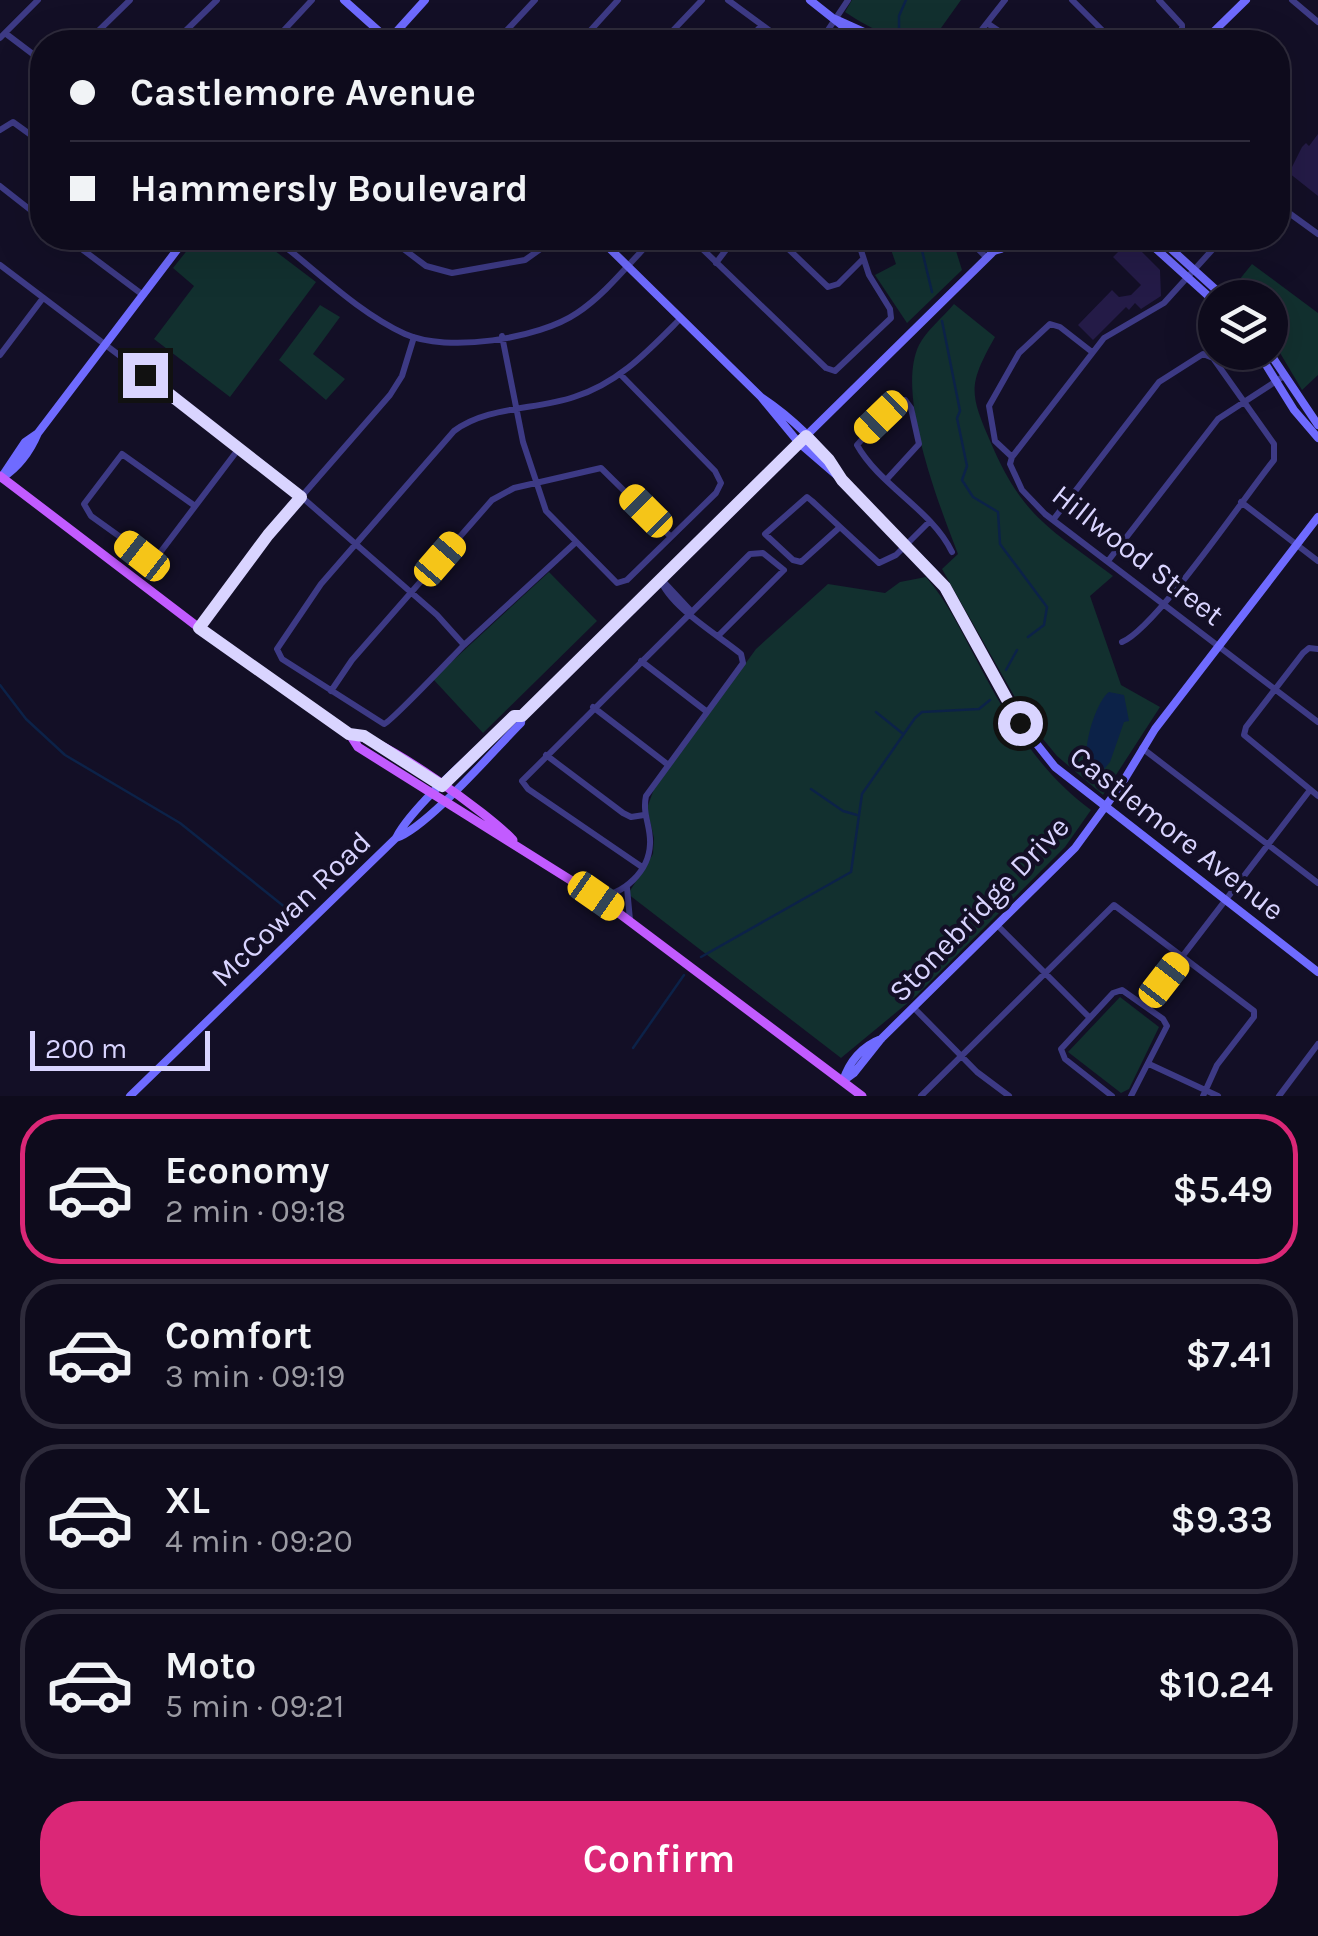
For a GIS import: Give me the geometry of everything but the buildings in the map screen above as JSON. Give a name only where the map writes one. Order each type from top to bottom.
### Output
[{"type":"main road","points":[[1,477],[199,628],[349,734],[358,747],[433,795],[448,798],[596,896],[862,1096]]},
{"type":"main road","points":[[349,734],[364,736],[442,786],[448,798]]},
{"type":"street","points":[[30,53],[3,35],[38,0]]},
{"type":"street","points":[[99,30],[130,0]]},
{"type":"street","points":[[187,30],[218,0]]},
{"type":"street","points":[[284,30],[312,0]]},
{"type":"street","points":[[344,0],[376,30]]},
{"type":"street","points":[[399,30],[425,0]]},
{"type":"street","points":[[507,30],[535,0]]},
{"type":"street","points":[[591,30],[618,0]]},
{"type":"street","points":[[673,30],[702,0]]},
{"type":"street","points":[[728,0],[768,30]]},
{"type":"street","points":[[810,0],[848,30]]},
{"type":"street","points":[[828,30],[848,0]]},
{"type":"street","points":[[981,30],[1005,0]]},
{"type":"street","points":[[1072,0],[1102,30]]},
{"type":"street","points":[[1158,0],[1182,25],[1182,30]]},
{"type":"street","points":[[1215,30],[1246,0]]},
{"type":"street","points":[[1292,0],[1318,22]]},
{"type":"street","points":[[835,19],[859,30]]},
{"type":"street","points":[[987,23],[997,30]]},
{"type":"street","points":[[758,30],[762,26]]},
{"type":"street","points":[[0,130],[13,122],[30,134]]},
{"type":"street","points":[[0,186],[30,210]]},
{"type":"street","points":[[1290,214],[1318,234]]},
{"type":"street","points":[[83,250],[143,295]]},
{"type":"street","points":[[1,477],[177,250]]},
{"type":"street","points":[[290,250],[385,323],[414,337],[458,344],[548,327],[572,316],[642,250]]},
{"type":"street","points":[[405,250],[426,266],[452,273],[526,260],[540,250]]},
{"type":"street","name":"Castlemore Avenue","points":[[611,250],[806,436],[842,480]]},
{"type":"street","points":[[704,250],[826,368],[835,371],[890,318],[890,309],[861,250]]},
{"type":"street","points":[[716,262],[726,250]]},
{"type":"street","points":[[789,250],[828,287],[838,284],[864,258]]},
{"type":"street","points":[[979,250],[987,258]]},
{"type":"street","name":"McCowan Road","points":[[396,838],[412,833],[521,723],[522,716],[660,579],[994,250],[1002,250]]},
{"type":"street","points":[[1160,250],[1199,280]]},
{"type":"street","points":[[1170,250],[1198,282]]},
{"type":"street","points":[[1012,457],[1109,334],[1164,302],[1212,250]]},
{"type":"street","points":[[0,265],[240,447],[356,544],[464,645]]},
{"type":"street","points":[[0,353],[43,298]]},
{"type":"street","points":[[575,543],[418,689],[391,722],[382,723],[282,659],[277,649],[321,584],[454,431],[473,419],[571,398],[620,374],[680,318]]},
{"type":"street","name":"Hillwood Street","points":[[1092,352],[1060,327],[1050,324],[1019,353],[989,406],[995,441],[1012,457],[1010,468],[1022,490],[1052,520],[1318,722]]},
{"type":"street","points":[[502,336],[516,410],[548,516],[617,583],[627,580],[716,493],[720,480],[620,374]]},
{"type":"street","points":[[199,628],[268,535],[399,383],[414,337]]},
{"type":"street","points":[[1052,520],[1168,375],[1206,353],[1274,444],[1276,454],[1164,604],[1141,632],[1122,642]]},
{"type":"street","points":[[1273,370],[1318,425]]},
{"type":"street","points":[[1277,370],[1318,438]]},
{"type":"street","points":[[1108,562],[1218,419],[1280,378]]},
{"type":"street","name":"Castlemore Avenue","points":[[761,396],[799,444],[842,480],[953,598],[1036,746],[1104,808],[1318,972]]},
{"type":"street","points":[[887,480],[919,444],[911,408],[902,399],[858,441],[858,449],[887,480],[945,538],[952,552]]},
{"type":"street","points":[[195,506],[122,454],[84,504],[86,512],[148,558],[159,554],[240,447]]},
{"type":"street","points":[[332,691],[352,660],[410,592],[492,500],[506,491],[601,468],[671,537]]},
{"type":"street","points":[[840,527],[800,562],[792,560],[765,534],[807,497],[840,527],[879,563],[930,522]]},
{"type":"street","points":[[1241,502],[1318,561]]},
{"type":"street","name":"Stonebridge Drive","points":[[843,1081],[860,1052],[915,1009],[1075,848],[1142,748],[1318,517]]},
{"type":"street","points":[[642,867],[523,784],[593,707],[753,552],[762,552],[784,570],[718,636]]},
{"type":"street","points":[[596,896],[610,896],[627,887],[642,867],[651,841],[644,815],[646,796],[743,660],[664,590],[660,579]]},
{"type":"street","points":[[1318,649],[1306,650],[1246,727],[1246,739],[1318,796]]},
{"type":"street","points":[[642,660],[706,710]]},
{"type":"street","points":[[593,707],[667,764]]},
{"type":"street","name":"McCowan Road","points":[[130,1096],[396,838],[403,824],[514,716],[522,716]]},
{"type":"street","points":[[1142,748],[1318,882]]},
{"type":"street","points":[[546,755],[623,813],[644,815]]},
{"type":"street","points":[[1145,1005],[1310,790]]},
{"type":"street","points":[[627,887],[630,920]]},
{"type":"street","points":[[921,1096],[1112,906],[1121,907],[1249,1005],[1254,1014],[1204,1093]]},
{"type":"street","points":[[998,926],[1089,1017]]},
{"type":"street","points":[[1112,1096],[1062,1055],[1064,1042],[1116,991],[1128,992],[1167,1026],[1131,1096]]},
{"type":"street","points":[[915,1009],[961,1056],[1009,1096]]},
{"type":"street","points":[[1278,1096],[1318,1044]]},
{"type":"street","points":[[1149,1064],[1204,1093],[1218,1096]]},
{"type":"green space","points":[[852,0],[961,0],[940,30],[878,30],[845,12]]},
{"type":"green space","points":[[187,250],[274,250],[316,282],[230,397],[154,339],[194,286],[173,268]]},
{"type":"green space","points":[[891,250],[956,250],[962,270],[907,323],[875,275],[896,264]]},
{"type":"green space","points":[[1252,264],[1274,280],[1239,280]]},
{"type":"green space","points":[[1288,291],[1318,313],[1318,375],[1302,390],[1288,366]]},
{"type":"green space","points":[[954,304],[995,337],[976,378],[975,400],[1003,468],[1027,506],[1041,520],[1113,576],[1090,596],[1121,685],[1160,707],[1103,795],[1057,756],[1029,722],[942,569],[958,554],[923,450],[912,392],[913,366],[922,340]]},
{"type":"green space","points":[[320,305],[340,317],[313,354],[345,379],[326,400],[279,360]]},
{"type":"green space","points":[[549,572],[597,621],[483,733],[433,679]]},
{"type":"green space","points":[[926,577],[947,605],[1024,740],[1054,777],[1091,810],[1065,847],[916,996],[841,1058],[628,894],[653,854],[654,838],[647,808],[654,789],[756,649],[828,584],[885,593],[900,582]]},
{"type":"green space","points":[[1120,997],[1159,1027],[1129,1089],[1121,1093],[1068,1052]]},
{"type":"water","points":[[1109,692],[1124,695],[1129,721],[1124,722],[1110,762],[1100,774],[1089,770],[1086,752],[1094,717]]},
{"type":"waterway","points":[[899,30],[899,16],[906,0]]},
{"type":"waterway","points":[[922,250],[932,292]]},
{"type":"waterway","points":[[942,321],[967,466],[962,480],[973,497],[998,512],[1000,544],[1047,607],[1044,625],[1028,637]]},
{"type":"waterway","points":[[1006,670],[1017,650]]},
{"type":"waterway","points":[[0,685],[26,719],[65,755],[180,823],[296,916]]},
{"type":"waterway","points":[[701,957],[851,872],[862,794],[915,718],[922,712],[979,709],[990,700]]},
{"type":"waterway","points":[[876,712],[902,733]]},
{"type":"waterway","points":[[811,789],[843,811],[857,815]]},
{"type":"waterway","points":[[633,1048],[684,975]]},
{"type":"route","points":[[145,375],[301,497],[199,628],[349,734],[364,736],[442,786],[514,716],[522,716],[806,436],[842,480],[945,587],[1020,723]]}]
